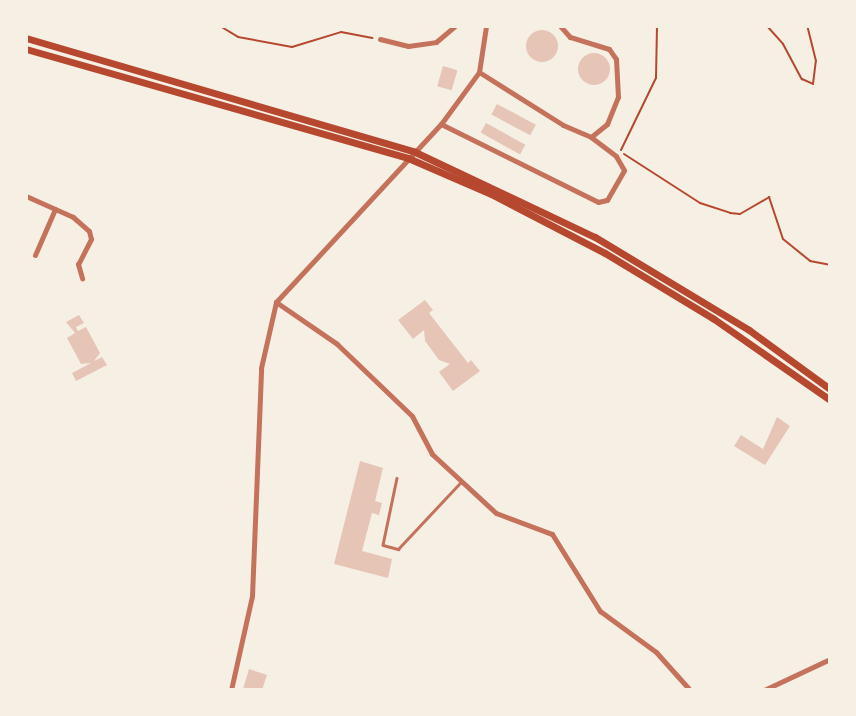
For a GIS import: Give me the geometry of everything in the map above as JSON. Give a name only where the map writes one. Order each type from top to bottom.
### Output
[{"type":"main road","points":[[26,38],[412,155],[595,237],[749,330],[830,389]]},
{"type":"main road","points":[[26,49],[412,155],[605,253],[758,347],[830,400]]},
{"type":"street","points":[[380,39],[408,46],[436,42],[455,26]]},
{"type":"street","points":[[231,690],[252,596],[261,368],[276,302],[441,124],[479,72],[486,26]]},
{"type":"street","points":[[560,26],[570,37],[609,49],[616,59],[618,97],[607,124],[591,136]]},
{"type":"street","points":[[441,124],[598,202],[607,200],[624,170],[616,156],[591,136],[580,135],[479,72]]},
{"type":"street","points":[[26,196],[55,208],[89,231],[91,239],[78,264],[82,278]]},
{"type":"street","points":[[35,255],[55,208]]},
{"type":"street","points":[[276,302],[337,344],[412,416],[432,454],[496,513],[552,534],[600,611],[656,652],[688,689]]},
{"type":"street","points":[[764,690],[830,659]]},
{"type":"lane","points":[[397,478],[383,545],[398,549],[462,481]]},
{"type":"path","points":[[220,26],[238,37],[292,47],[341,32],[380,39]]},
{"type":"path","points":[[657,26],[656,78],[620,152],[699,204],[740,214],[769,197],[783,239],[810,261],[830,265]]},
{"type":"path","points":[[767,26],[783,44],[802,79],[813,84],[816,61],[807,26]]},
{"type":"building","points":[[542,30],[553,35],[558,46],[553,57],[542,62],[531,57],[526,46],[531,35]]},
{"type":"building","points":[[594,53],[605,58],[610,69],[605,80],[594,85],[583,80],[578,69],[583,58]]},
{"type":"building","points":[[443,66],[457,70],[452,90],[437,86]]},
{"type":"building","points":[[497,104],[536,125],[530,135],[491,115]]},
{"type":"building","points":[[486,123],[525,145],[520,154],[481,133]]},
{"type":"building","points":[[425,300],[433,310],[429,313],[468,363],[471,360],[480,371],[453,391],[439,372],[450,364],[439,360],[425,341],[424,330],[413,339],[398,320]]},
{"type":"building","points":[[79,315],[84,323],[76,327],[78,331],[86,327],[100,353],[94,361],[102,357],[107,365],[76,381],[72,373],[91,363],[81,364],[67,338],[75,333],[66,322]]},
{"type":"building","points":[[777,417],[790,426],[765,465],[734,446],[741,435],[763,449]]},
{"type":"building","points":[[360,461],[383,468],[375,501],[382,503],[379,515],[372,513],[362,551],[392,559],[388,578],[334,564]]},
{"type":"building","points":[[249,669],[267,675],[262,690],[243,689]]}]
